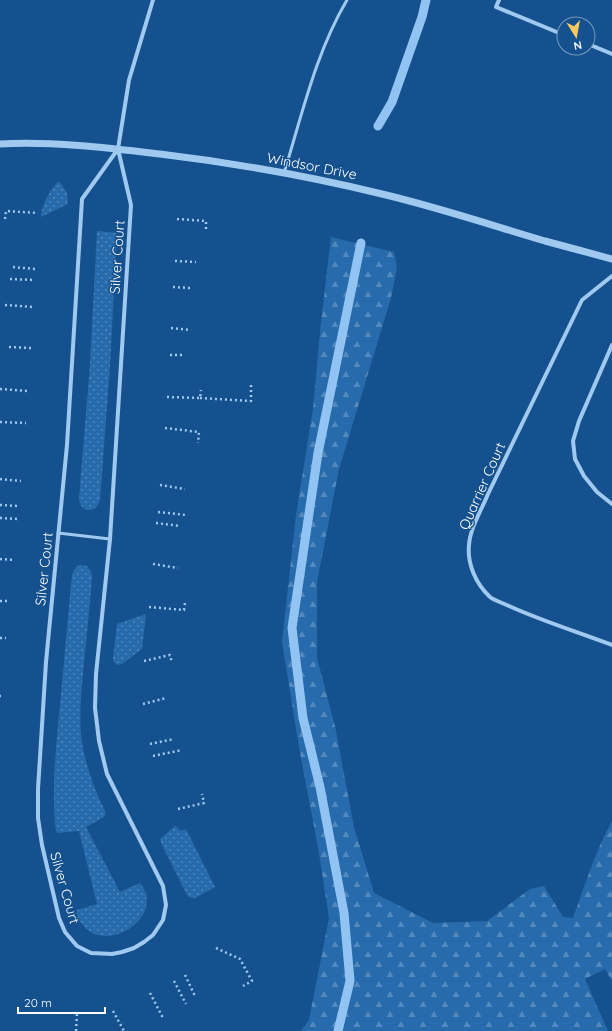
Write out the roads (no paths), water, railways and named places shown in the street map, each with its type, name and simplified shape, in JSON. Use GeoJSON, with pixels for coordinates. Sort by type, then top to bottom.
{"type":"FeatureCollection","features":[{"type":"Feature","properties":{"kind":"street"},"geometry":{"type":"LineString","coordinates":[[118,149],[129,80],[153,0]]}},
{"type":"Feature","properties":{"kind":"street"},"geometry":{"type":"LineString","coordinates":[[499,0],[496,7],[556,32]]}},
{"type":"Feature","properties":{"kind":"street"},"geometry":{"type":"LineString","coordinates":[[596,47],[612,54]]}},
{"type":"Feature","properties":{"kind":"street","name":"Windsor Drive"},"geometry":{"type":"LineString","coordinates":[[0,144],[20,143],[118,149],[207,160],[284,173],[383,194],[458,213],[545,241],[612,258]]}},
{"type":"Feature","properties":{"kind":"street","name":"Silver Court"},"geometry":{"type":"LineString","coordinates":[[118,149],[131,205],[110,539],[96,674],[95,708],[98,741],[107,774],[163,886],[166,905],[163,920],[159,927],[153,935],[144,942],[134,948],[122,952],[101,954],[91,953],[77,946],[65,932],[55,902],[42,846],[38,818],[38,789],[46,662],[67,445],[82,199],[118,149]]}},
{"type":"Feature","properties":{"kind":"street","name":"Quarrier Court"},"geometry":{"type":"LineString","coordinates":[[612,276],[582,300],[488,494],[475,524],[469,544],[470,560],[474,575],[480,586],[491,598],[612,645]]}},
{"type":"Feature","properties":{"kind":"street"},"geometry":{"type":"LineString","coordinates":[[612,345],[579,421],[573,441],[575,459],[584,476],[597,492],[612,504]]}},
{"type":"Feature","properties":{"kind":"lane"},"geometry":{"type":"LineString","coordinates":[[284,173],[312,80],[336,19],[347,0]]}},
{"type":"Feature","properties":{"kind":"lane"},"geometry":{"type":"LineString","coordinates":[[58,533],[110,539]]}},
{"type":"Feature","properties":{"kind":"waterway"},"geometry":{"type":"LineString","coordinates":[[378,126],[392,102],[422,17],[426,0]]}},
{"type":"Feature","properties":{"kind":"waterway"},"geometry":{"type":"LineString","coordinates":[[338,1031],[350,981],[344,913],[320,787],[303,718],[292,628],[318,453],[361,243]]}}]}
